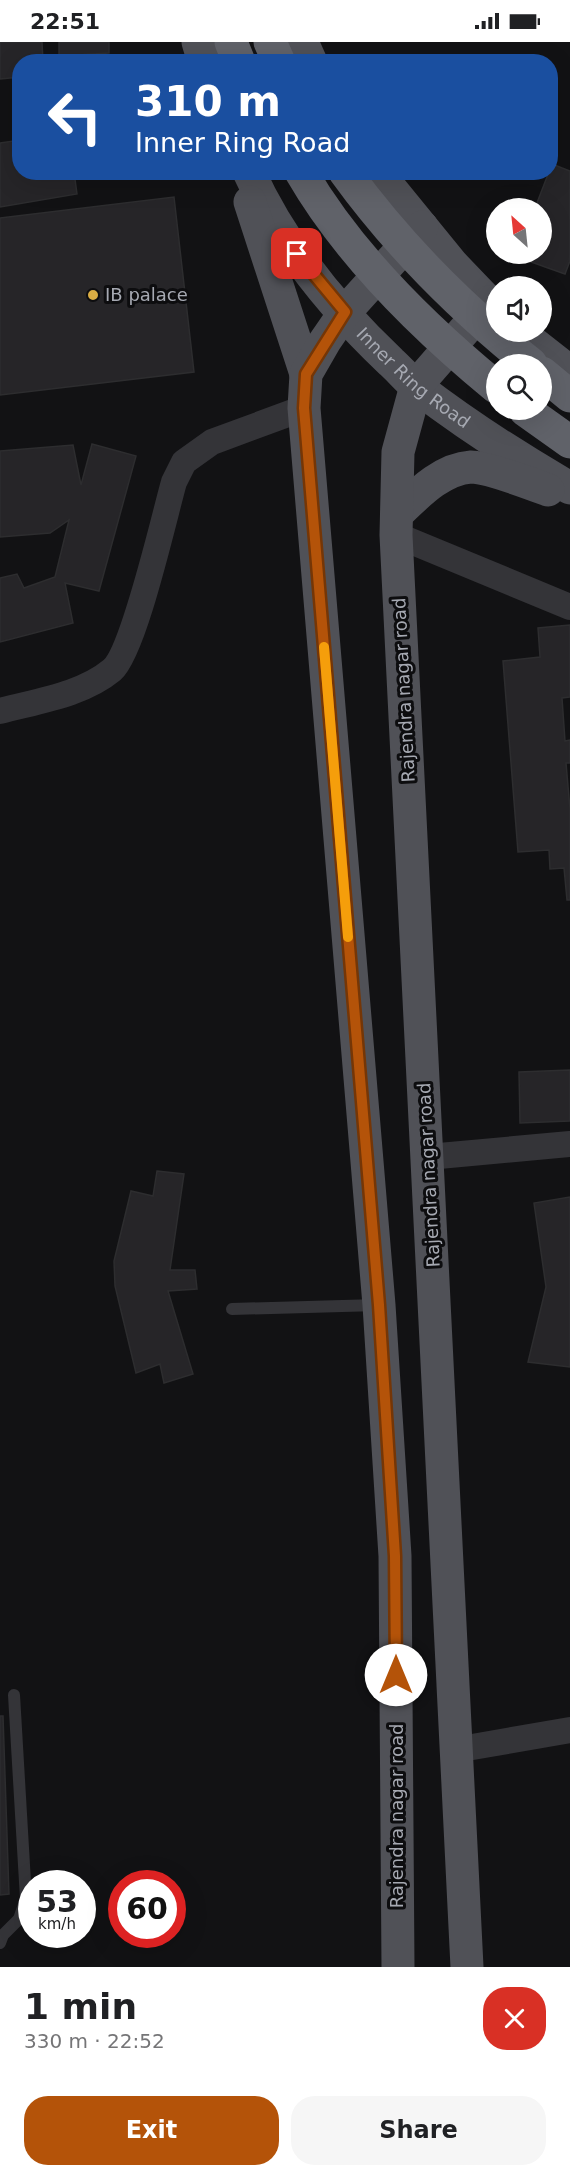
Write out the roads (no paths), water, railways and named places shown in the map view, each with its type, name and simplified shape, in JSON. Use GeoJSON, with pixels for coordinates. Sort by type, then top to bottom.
{"type":"FeatureCollection","features":[{"type":"Feature","properties":{"kind":"highway"},"geometry":{"type":"LineString","coordinates":[[307,180],[349,240],[390,288],[436,335],[486,378]]}},
{"type":"Feature","properties":{"kind":"highway"},"geometry":{"type":"LineString","coordinates":[[351,180],[377,216],[417,260],[520,354]]}},
{"type":"Feature","properties":{"kind":"highway"},"geometry":{"type":"LineString","coordinates":[[552,381],[570,396]]}},
{"type":"Feature","properties":{"kind":"highway"},"geometry":{"type":"LineString","coordinates":[[539,420],[570,442]]}},
{"type":"Feature","properties":{"kind":"main road"},"geometry":{"type":"LineString","coordinates":[[243,180],[306,374]]}},
{"type":"Feature","properties":{"kind":"main road","name":"Inner Ring Road"},"geometry":{"type":"LineString","coordinates":[[252,180],[258,193],[297,254],[370,342],[416,386],[531,466],[570,488]]}},
{"type":"Feature","properties":{"kind":"main road"},"geometry":{"type":"LineString","coordinates":[[384,180],[452,264],[486,299]]}},
{"type":"Feature","properties":{"kind":"main road","name":"Rajendra nagar road"},"geometry":{"type":"LineString","coordinates":[[398,1967],[395,1556],[379,1305],[304,408],[306,374],[345,312],[422,227]]}},
{"type":"Feature","properties":{"kind":"main road"},"geometry":{"type":"LineString","coordinates":[[416,386],[486,313]]}},
{"type":"Feature","properties":{"kind":"main road"},"geometry":{"type":"LineString","coordinates":[[532,342],[570,372]]}},
{"type":"Feature","properties":{"kind":"main road","name":"Rajendra nagar road"},"geometry":{"type":"LineString","coordinates":[[416,386],[398,452],[396,524],[428,1157],[454,1750],[467,1967]]}},
{"type":"Feature","properties":{"kind":"main road"},"geometry":{"type":"LineString","coordinates":[[396,524],[423,488],[444,476],[472,467],[528,482],[570,499]]}},
{"type":"Feature","properties":{"kind":"street"},"geometry":{"type":"LineString","coordinates":[[0,711],[82,688],[113,669],[130,638],[174,482],[184,462],[212,442],[304,408]]}},
{"type":"Feature","properties":{"kind":"street"},"geometry":{"type":"LineString","coordinates":[[396,524],[570,607]]}},
{"type":"Feature","properties":{"kind":"street"},"geometry":{"type":"LineString","coordinates":[[428,1157],[570,1144]]}},
{"type":"Feature","properties":{"kind":"street"},"geometry":{"type":"LineString","coordinates":[[454,1750],[570,1730]]}},
{"type":"Feature","properties":{"kind":"lane"},"geometry":{"type":"LineString","coordinates":[[232,1309],[379,1305]]}},
{"type":"Feature","properties":{"kind":"lane"},"geometry":{"type":"LineString","coordinates":[[0,1942],[3,1935],[19,1919],[26,1899],[14,1695]]}},
{"type":"Feature","properties":{"kind":"place","name":"IB palace"},"geometry":{"type":"Point","coordinates":[93,295]}}]}
